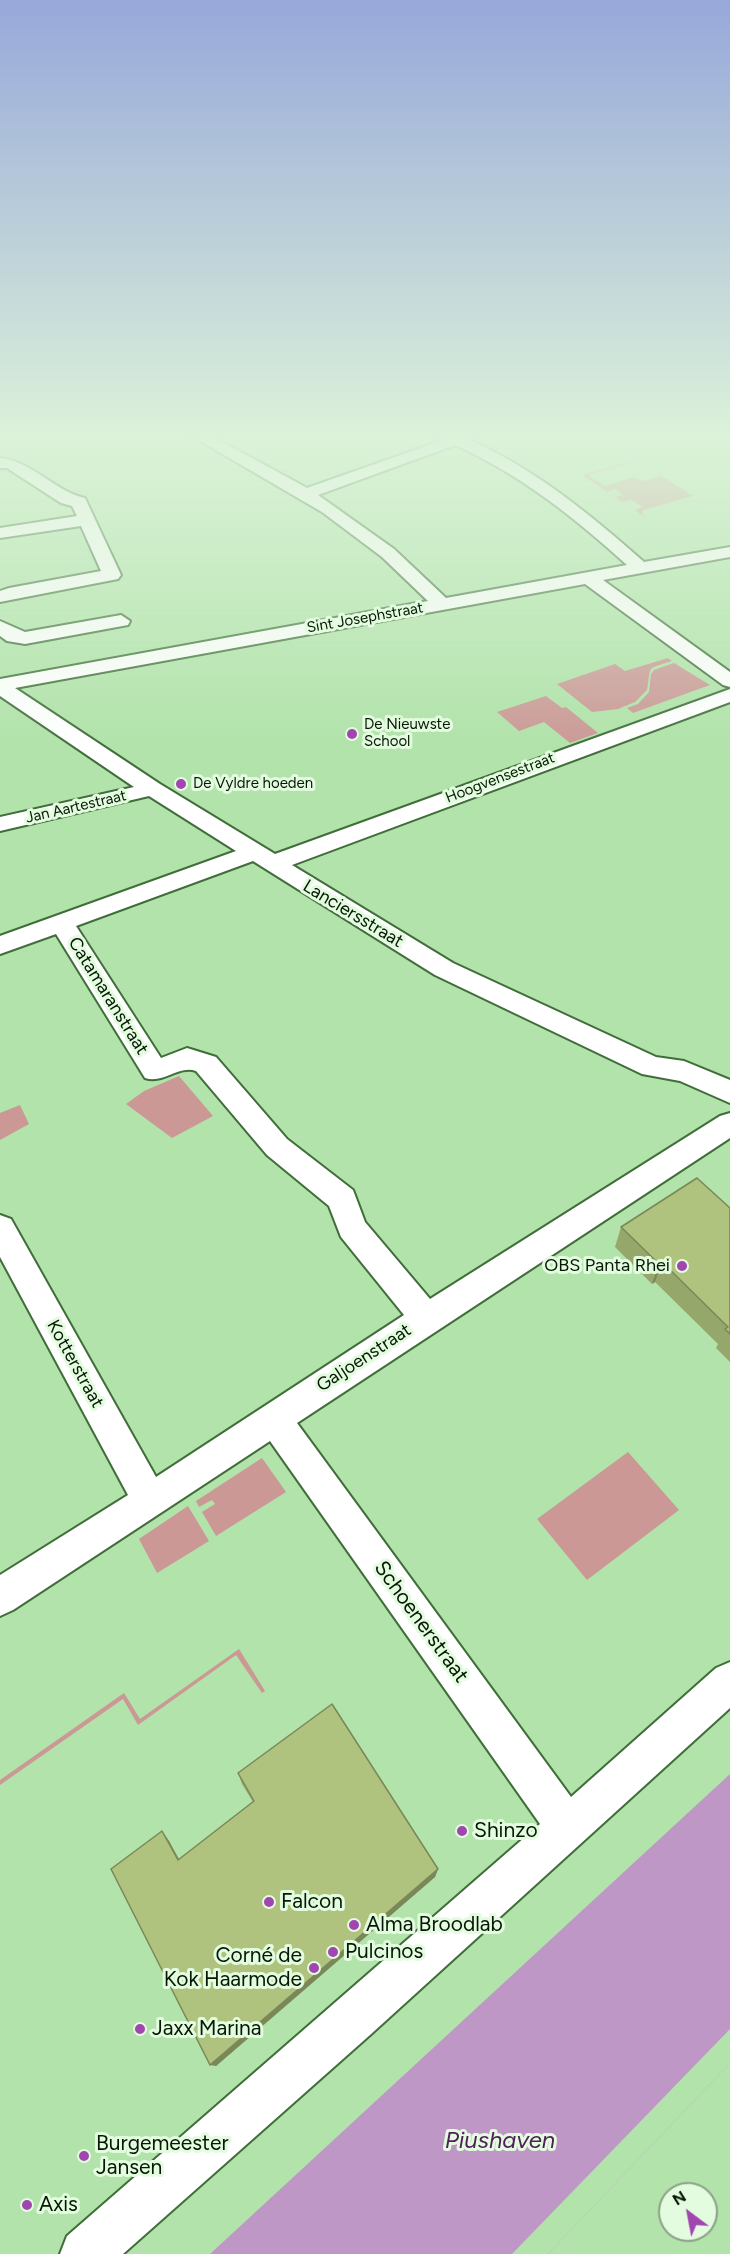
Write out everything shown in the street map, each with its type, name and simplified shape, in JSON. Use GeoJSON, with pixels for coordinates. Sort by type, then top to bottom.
{"type":"FeatureCollection","features":[{"type":"Feature","properties":{"kind":"street"},"geometry":{"type":"LineString","coordinates":[[0,597],[15,592],[112,575],[96,540]]}},
{"type":"Feature","properties":{"kind":"street"},"geometry":{"type":"LineString","coordinates":[[371,540],[427,588],[442,604]]}},
{"type":"Feature","properties":{"kind":"street"},"geometry":{"type":"LineString","coordinates":[[610,540],[640,568]]}},
{"type":"Feature","properties":{"kind":"street","name":"Sint Josephstraat"},"geometry":{"type":"LineString","coordinates":[[0,686],[730,552]]}},
{"type":"Feature","properties":{"kind":"street"},"geometry":{"type":"LineString","coordinates":[[588,578],[730,681]]}},
{"type":"Feature","properties":{"kind":"street"},"geometry":{"type":"LineString","coordinates":[[0,627],[14,637],[25,638],[121,621]]}},
{"type":"Feature","properties":{"kind":"street","name":"Lanciersstraat"},"geometry":{"type":"LineString","coordinates":[[0,686],[152,789],[444,969],[652,1067],[684,1071],[730,1092]]}},
{"type":"Feature","properties":{"kind":"street","name":"Hoogvensestraat"},"geometry":{"type":"LineString","coordinates":[[0,945],[61,922],[262,858],[730,695]]}},
{"type":"Feature","properties":{"kind":"street","name":"Jan Aartestraat"},"geometry":{"type":"LineString","coordinates":[[0,824],[152,789]]}},
{"type":"Feature","properties":{"kind":"street","name":"Catamaranstraat"},"geometry":{"type":"LineString","coordinates":[[61,922],[155,1071],[188,1058],[206,1064],[277,1147],[342,1199],[352,1228],[426,1318]]}},
{"type":"Feature","properties":{"kind":"street","name":"Galjoenstraat"},"geometry":{"type":"LineString","coordinates":[[0,1597],[150,1501],[426,1318],[730,1124]]}},
{"type":"Feature","properties":{"kind":"street","name":"Kotterstraat"},"geometry":{"type":"LineString","coordinates":[[0,1228],[150,1501]]}},
{"type":"Feature","properties":{"kind":"street","name":"Schoenerstraat"},"geometry":{"type":"LineString","coordinates":[[273,1419],[567,1826]]}},
{"type":"Feature","properties":{"kind":"street"},"geometry":{"type":"LineString","coordinates":[[85,2254],[354,2019],[730,1682]]}},
{"type":"Feature","properties":{"kind":"shaded area"},"geometry":{"type":"Polygon","coordinates":[[[668,658],[672,661],[651,670],[647,690],[635,702],[618,709],[592,712],[557,684],[615,664],[625,671],[668,658]]]}},
{"type":"Feature","properties":{"kind":"shaded area"},"geometry":{"type":"Polygon","coordinates":[[[674,663],[710,685],[633,713],[627,708],[638,704],[649,692],[651,674],[654,670],[674,663]]]}},
{"type":"Feature","properties":{"kind":"shaded area"},"geometry":{"type":"Polygon","coordinates":[[[546,696],[562,708],[566,707],[598,733],[570,743],[544,722],[519,731],[497,712],[546,696]]]}},
{"type":"Feature","properties":{"kind":"shaded area"},"geometry":{"type":"Polygon","coordinates":[[[179,1076],[213,1116],[172,1138],[126,1104],[144,1091],[179,1076]]]}},
{"type":"Feature","properties":{"kind":"shaded area"},"geometry":{"type":"Polygon","coordinates":[[[20,1105],[29,1124],[0,1140],[0,1113],[20,1105]]]}},
{"type":"Feature","properties":{"kind":"shaded area"},"geometry":{"type":"Polygon","coordinates":[[[628,1452],[679,1510],[587,1580],[537,1519],[628,1452]]]}},
{"type":"Feature","properties":{"kind":"shaded area"},"geometry":{"type":"Polygon","coordinates":[[[262,1458],[286,1492],[216,1536],[202,1512],[215,1504],[212,1500],[199,1507],[196,1501],[262,1458]]]}},
{"type":"Feature","properties":{"kind":"shaded area"},"geometry":{"type":"Polygon","coordinates":[[[188,1506],[209,1541],[157,1573],[139,1539],[188,1506]]]}},
{"type":"Feature","properties":{"kind":"shaded area"},"geometry":{"type":"Polygon","coordinates":[[[239,1649],[265,1691],[262,1693],[236,1655],[138,1725],[123,1699],[0,1785],[0,1780],[124,1693],[140,1719],[239,1649]]]}},
{"type":"Feature","properties":{"kind":"water","name":"Piushaven"},"geometry":{"type":"Polygon","coordinates":[[[730,1774],[730,2063],[548,2254],[210,2254],[730,1774]]]}},
{"type":"Feature","properties":{"kind":"pier"},"geometry":{"type":"Polygon","coordinates":[[[730,2029],[730,2063],[548,2254],[512,2254],[730,2029]]]}},
{"type":"Feature","properties":{"kind":"building","name":"OBS Panta Rhei"},"geometry":{"type":"Polygon","coordinates":[[[697,1178],[730,1208],[730,1334],[725,1329],[728,1327],[662,1262],[659,1264],[621,1227],[697,1178]]]}},
{"type":"Feature","properties":{"kind":"building","name":"Falcon"},"geometry":{"type":"Polygon","coordinates":[[[332,1704],[438,1869],[210,2065],[111,1869],[162,1831],[178,1860],[254,1801],[238,1773],[332,1704]]]}},
{"type":"Feature","properties":{"kind":"place","name":"De Nieuwste School"},"geometry":{"type":"Point","coordinates":[352,734]}},
{"type":"Feature","properties":{"kind":"place","name":"De Vyldre hoeden"},"geometry":{"type":"Point","coordinates":[181,784]}},
{"type":"Feature","properties":{"kind":"place","name":"OBS Panta Rhei"},"geometry":{"type":"Point","coordinates":[682,1266]}},
{"type":"Feature","properties":{"kind":"place","name":"Shinzo"},"geometry":{"type":"Point","coordinates":[462,1831]}},
{"type":"Feature","properties":{"kind":"place","name":"Falcon"},"geometry":{"type":"Point","coordinates":[269,1902]}},
{"type":"Feature","properties":{"kind":"place","name":"Alma Broodlab"},"geometry":{"type":"Point","coordinates":[354,1925]}},
{"type":"Feature","properties":{"kind":"place","name":"Pulcinos"},"geometry":{"type":"Point","coordinates":[333,1952]}},
{"type":"Feature","properties":{"kind":"place","name":"Corné de Kok Haarmode"},"geometry":{"type":"Point","coordinates":[314,1968]}},
{"type":"Feature","properties":{"kind":"place","name":"Jaxx Marina"},"geometry":{"type":"Point","coordinates":[140,2029]}},
{"type":"Feature","properties":{"kind":"place","name":"Burgemeester Jansen"},"geometry":{"type":"Point","coordinates":[84,2156]}},
{"type":"Feature","properties":{"kind":"place","name":"Axis"},"geometry":{"type":"Point","coordinates":[27,2205]}}]}
